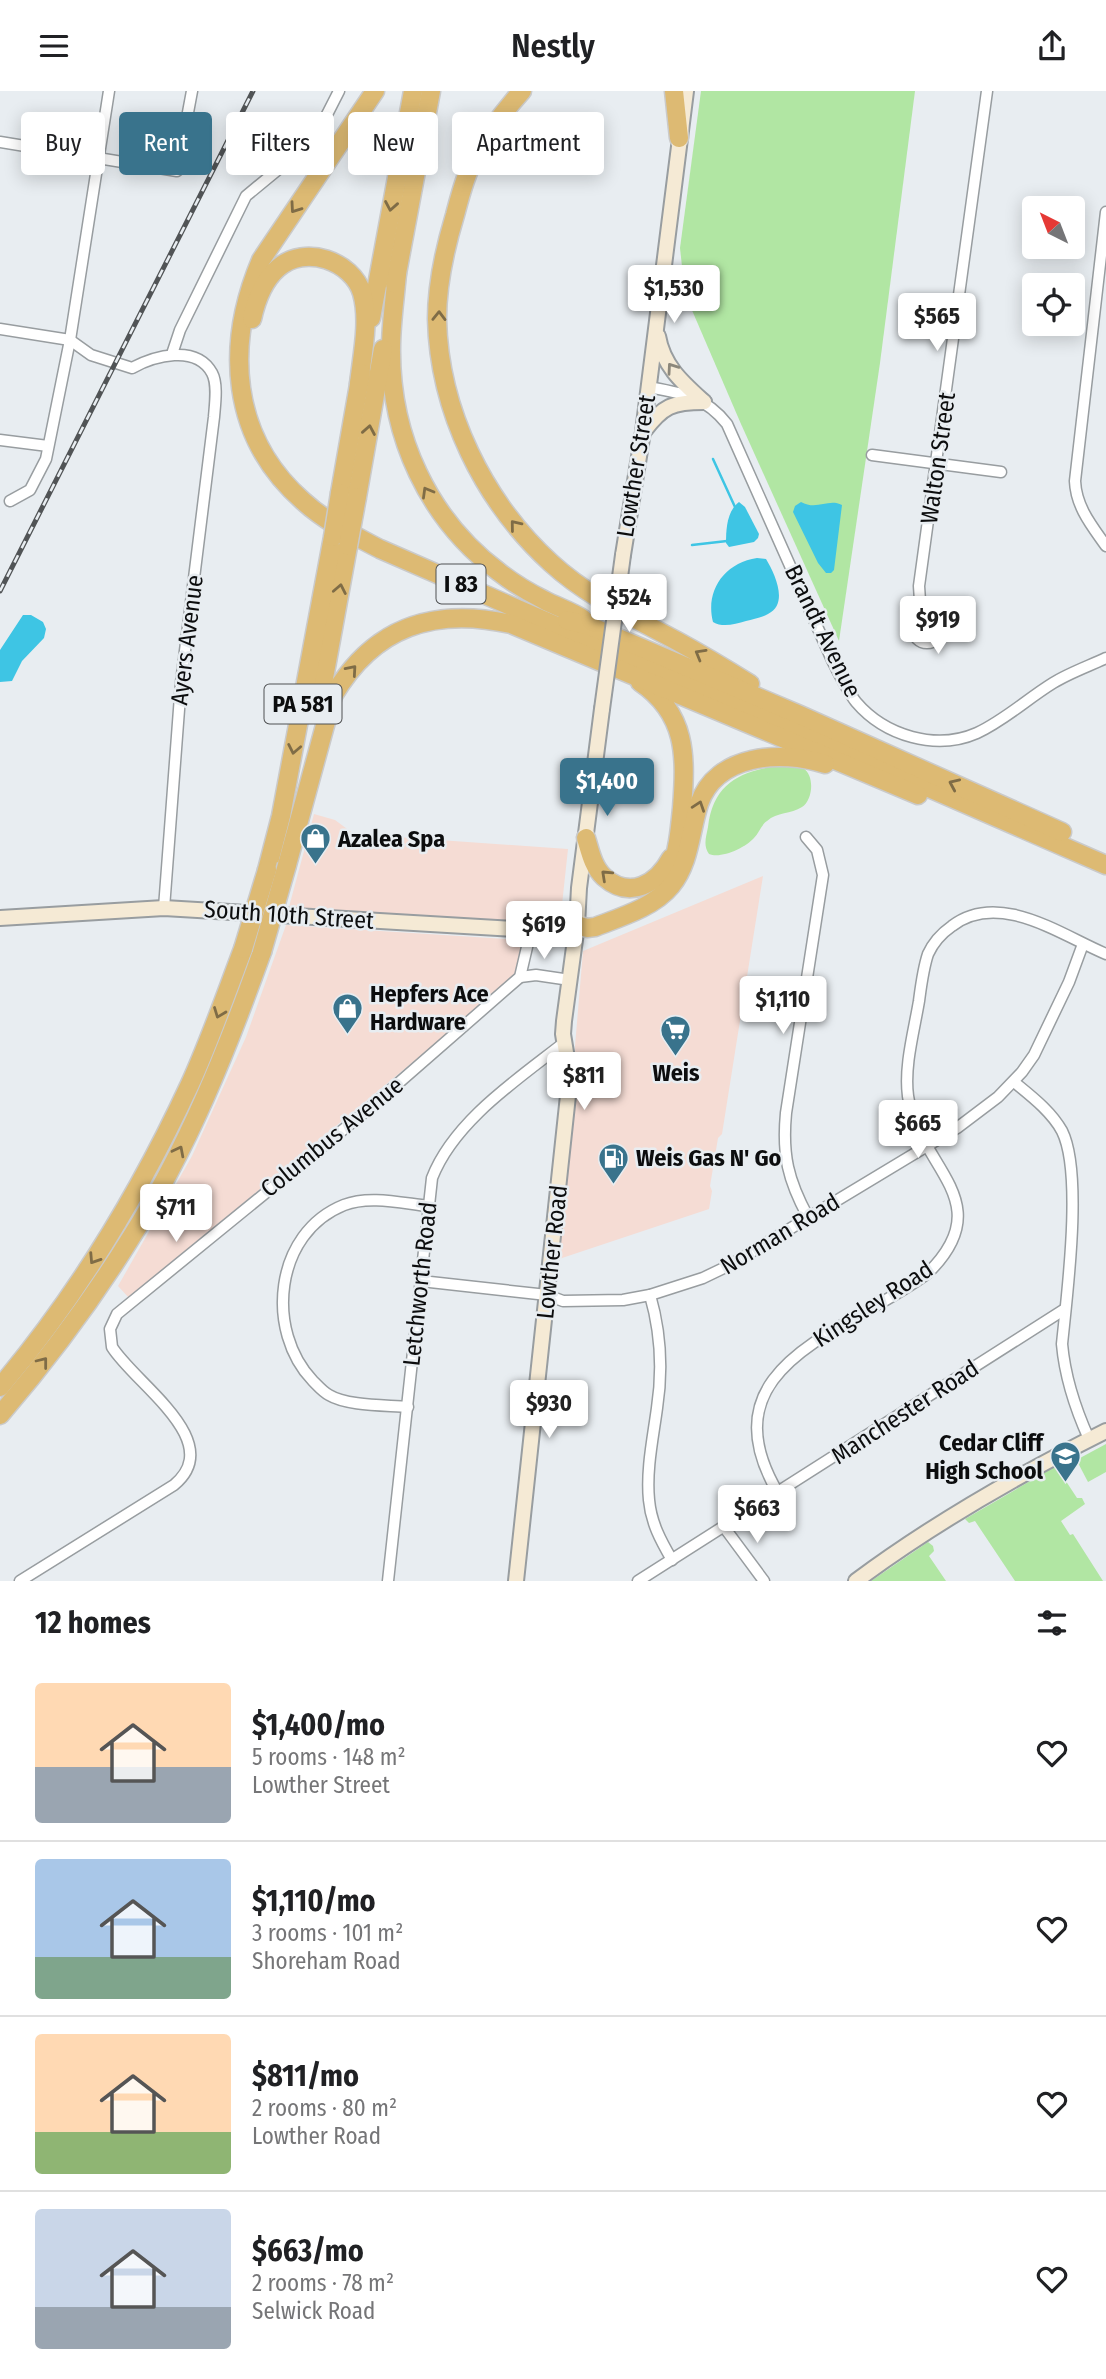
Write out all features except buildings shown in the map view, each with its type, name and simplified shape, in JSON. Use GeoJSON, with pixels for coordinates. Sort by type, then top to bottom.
{"type":"FeatureCollection","features":[{"type":"Feature","properties":{"kind":"highway","name":"I 83"},"geometry":{"type":"LineString","coordinates":[[375,91],[261,260],[248,290],[243,311],[238,339],[242,397],[250,425],[263,452],[289,489],[322,516],[380,549],[1106,865]]}},
{"type":"Feature","properties":{"kind":"highway","name":"PA 581"},"geometry":{"type":"LineString","coordinates":[[349,495],[359,384],[413,91]]}},
{"type":"Feature","properties":{"kind":"highway","name":"I 83"},"geometry":{"type":"LineString","coordinates":[[431,91],[397,273],[391,348],[395,402],[408,454],[430,499],[459,535],[499,572],[545,601],[582,617],[590,626],[800,715],[1106,852]]}},
{"type":"Feature","properties":{"kind":"highway"},"geometry":{"type":"LineString","coordinates":[[522,91],[486,139],[468,171],[444,250],[437,319],[444,377],[459,428],[470,454],[515,526],[572,581],[800,715]]}},
{"type":"Feature","properties":{"kind":"highway"},"geometry":{"type":"LineString","coordinates":[[674,91],[679,138]]}},
{"type":"Feature","properties":{"kind":"highway"},"geometry":{"type":"LineString","coordinates":[[359,384],[365,309],[361,291],[347,271],[327,259],[300,257],[285,263],[268,280],[253,312],[248,363],[257,414],[272,447],[294,479],[328,508],[371,534],[570,622],[590,626]]}},
{"type":"Feature","properties":{"kind":"highway","name":"PA 581"},"geometry":{"type":"LineString","coordinates":[[0,1415],[61,1339],[134,1234],[208,1091],[262,952],[289,857],[349,495],[397,273]]}},
{"type":"Feature","properties":{"kind":"highway","name":"PA 581"},"geometry":{"type":"LineString","coordinates":[[0,1387],[47,1329],[116,1226],[190,1083],[243,949],[267,870],[341,542]]}},
{"type":"Feature","properties":{"kind":"highway"},"geometry":{"type":"LineString","coordinates":[[289,857],[333,696],[352,667],[394,633],[438,619],[468,617],[511,624],[872,777],[1106,871]]}},
{"type":"Feature","properties":{"kind":"highway"},"geometry":{"type":"LineString","coordinates":[[577,925],[640,900],[652,892],[670,871],[675,859],[680,822],[685,770],[679,731],[666,707],[655,694],[612,666]]}},
{"type":"Feature","properties":{"kind":"highway"},"geometry":{"type":"LineString","coordinates":[[577,925],[601,925],[660,897],[679,873],[687,853],[699,803],[712,782],[730,767],[755,760],[790,758],[818,762],[872,777]]}},
{"type":"Feature","properties":{"kind":"highway"},"geometry":{"type":"LineString","coordinates":[[586,838],[594,863],[604,877],[626,887],[639,887],[655,880],[665,869],[676,849]]}},
{"type":"Feature","properties":{"kind":"main road","name":"Lowther Street"},"geometry":{"type":"LineString","coordinates":[[577,925],[579,888],[602,709],[643,432],[686,91]]}},
{"type":"Feature","properties":{"kind":"main road"},"geometry":{"type":"LineString","coordinates":[[656,325],[661,351],[672,370],[704,402]]}},
{"type":"Feature","properties":{"kind":"main road"},"geometry":{"type":"LineString","coordinates":[[643,432],[665,408],[686,402],[704,402]]}},
{"type":"Feature","properties":{"kind":"main road","name":"South 10th Street"},"geometry":{"type":"LineString","coordinates":[[0,918],[164,908],[531,930],[577,925]]}},
{"type":"Feature","properties":{"kind":"main road","name":"Lowther Road"},"geometry":{"type":"LineString","coordinates":[[516,1581],[570,1077],[564,1021],[577,925]]}},
{"type":"Feature","properties":{"kind":"main road"},"geometry":{"type":"LineString","coordinates":[[856,1581],[981,1499],[1106,1431]]}},
{"type":"Feature","properties":{"kind":"street"},"geometry":{"type":"LineString","coordinates":[[105,118],[109,91]]}},
{"type":"Feature","properties":{"kind":"street"},"geometry":{"type":"LineString","coordinates":[[105,159],[177,171],[192,91]]}},
{"type":"Feature","properties":{"kind":"street"},"geometry":{"type":"LineString","coordinates":[[0,329],[70,340],[91,355],[132,368],[149,358],[172,354],[180,330],[242,203],[254,188],[314,140],[339,91]]}},
{"type":"Feature","properties":{"kind":"street","name":"Walton Street"},"geometry":{"type":"LineString","coordinates":[[921,616],[919,586],[988,91]]}},
{"type":"Feature","properties":{"kind":"street"},"geometry":{"type":"LineString","coordinates":[[0,142],[21,145]]}},
{"type":"Feature","properties":{"kind":"street"},"geometry":{"type":"LineString","coordinates":[[10,501],[24,495],[36,483],[48,446],[70,340],[96,175]]}},
{"type":"Feature","properties":{"kind":"street"},"geometry":{"type":"LineString","coordinates":[[1106,212],[1103,262],[1075,481],[1080,506],[1106,546]]}},
{"type":"Feature","properties":{"kind":"street","name":"Ayers Avenue"},"geometry":{"type":"LineString","coordinates":[[164,908],[181,683],[214,417],[212,374],[197,361],[172,354]]}},
{"type":"Feature","properties":{"kind":"street","name":"Brandt Avenue"},"geometry":{"type":"LineString","coordinates":[[648,387],[684,394],[704,402],[727,424],[832,660],[858,704],[881,724],[904,734],[929,740],[968,736],[1011,714],[1059,679],[1106,658]]}},
{"type":"Feature","properties":{"kind":"street"},"geometry":{"type":"LineString","coordinates":[[0,440],[48,446]]}},
{"type":"Feature","properties":{"kind":"street"},"geometry":{"type":"LineString","coordinates":[[872,455],[1001,472]]}},
{"type":"Feature","properties":{"kind":"street"},"geometry":{"type":"LineString","coordinates":[[806,837],[817,849],[823,875],[786,1113],[784,1149],[789,1176],[808,1217]]}},
{"type":"Feature","properties":{"kind":"street","name":"Kingsley Road"},"geometry":{"type":"LineString","coordinates":[[778,1493],[764,1468],[757,1442],[761,1406],[773,1379],[804,1349],[928,1273],[940,1261],[954,1238],[957,1215],[952,1187],[927,1146],[911,1112],[907,1082],[929,953],[939,938],[959,921],[970,915],[992,911],[1027,920],[1106,954]]}},
{"type":"Feature","properties":{"kind":"street"},"geometry":{"type":"LineString","coordinates":[[531,930],[520,977],[536,975],[570,980]]}},
{"type":"Feature","properties":{"kind":"street","name":"Norman Road"},"geometry":{"type":"LineString","coordinates":[[421,1282],[547,1295],[563,1301],[623,1300],[650,1295],[715,1273],[927,1146],[978,1113],[1014,1081],[1040,1046],[1083,944]]}},
{"type":"Feature","properties":{"kind":"street","name":"Columbus Avenue"},"geometry":{"type":"LineString","coordinates":[[20,1581],[174,1486],[187,1470],[191,1453],[186,1433],[112,1347],[110,1329],[117,1314],[371,1107],[520,977]]}},
{"type":"Feature","properties":{"kind":"street","name":"Letchworth Road"},"geometry":{"type":"LineString","coordinates":[[388,1581],[432,1178],[454,1138],[498,1097],[565,1042]]}},
{"type":"Feature","properties":{"kind":"street"},"geometry":{"type":"LineString","coordinates":[[1014,1081],[1047,1111],[1068,1147],[1072,1185],[1062,1344],[1073,1400],[1089,1439]]}},
{"type":"Feature","properties":{"kind":"street"},"geometry":{"type":"LineString","coordinates":[[408,1407],[340,1400],[324,1392],[306,1373],[291,1349],[284,1325],[282,1297],[285,1276],[298,1246],[332,1211],[363,1201],[428,1206]]}},
{"type":"Feature","properties":{"kind":"street"},"geometry":{"type":"LineString","coordinates":[[650,1295],[658,1328],[661,1361],[649,1502],[656,1532],[672,1560]]}},
{"type":"Feature","properties":{"kind":"street","name":"Manchester Road"},"geometry":{"type":"LineString","coordinates":[[638,1581],[1065,1309]]}},
{"type":"Feature","properties":{"kind":"street"},"geometry":{"type":"LineString","coordinates":[[724,1527],[764,1581]]}},
{"type":"Feature","properties":{"kind":"shaded area"},"geometry":{"type":"Polygon","coordinates":[[[314,814],[335,820],[354,834],[568,849],[561,914],[537,923],[289,907],[314,814]]]}},
{"type":"Feature","properties":{"kind":"shaded area"},"geometry":{"type":"Polygon","coordinates":[[[763,876],[722,1134],[718,1138],[710,1186],[712,1191],[709,1209],[556,1260],[576,1083],[575,1046],[583,951],[763,876]]]}},
{"type":"Feature","properties":{"kind":"shaded area"},"geometry":{"type":"Polygon","coordinates":[[[286,925],[522,940],[514,978],[129,1298],[118,1286],[192,1156],[246,1037],[286,925]]]}},
{"type":"Feature","properties":{"kind":"green space"},"geometry":{"type":"Polygon","coordinates":[[[701,91],[915,91],[880,363],[839,641],[685,294],[680,248],[701,91]]]}},
{"type":"Feature","properties":{"kind":"green space"},"geometry":{"type":"Polygon","coordinates":[[[776,766],[797,766],[807,771],[811,788],[806,804],[771,818],[750,842],[739,849],[720,855],[709,854],[706,841],[711,813],[722,791],[739,777],[776,766]]]}},
{"type":"Feature","properties":{"kind":"green space"},"geometry":{"type":"Polygon","coordinates":[[[1106,1444],[1106,1472],[1088,1482],[1077,1461],[1106,1444]]]}},
{"type":"Feature","properties":{"kind":"green space"},"geometry":{"type":"Polygon","coordinates":[[[1056,1466],[1077,1498],[1082,1498],[1085,1504],[1061,1521],[1070,1535],[1073,1534],[1103,1581],[1015,1581],[975,1521],[969,1523],[965,1519],[1056,1466]]]}},
{"type":"Feature","properties":{"kind":"green space"},"geometry":{"type":"Polygon","coordinates":[[[928,1542],[934,1551],[929,1556],[946,1581],[871,1581],[928,1542]]]}},
{"type":"Feature","properties":{"kind":"water"},"geometry":{"type":"Polygon","coordinates":[[[739,502],[745,507],[759,534],[754,542],[729,547],[726,543],[728,521],[739,502]]]}},
{"type":"Feature","properties":{"kind":"water"},"geometry":{"type":"Polygon","coordinates":[[[801,502],[812,505],[842,505],[834,570],[831,573],[826,573],[818,563],[793,512],[795,506],[801,502]]]}},
{"type":"Feature","properties":{"kind":"water"},"geometry":{"type":"Polygon","coordinates":[[[757,558],[766,559],[776,580],[779,596],[774,609],[763,617],[733,624],[721,625],[713,622],[712,600],[720,580],[735,566],[757,558]]]}},
{"type":"Feature","properties":{"kind":"water"},"geometry":{"type":"Polygon","coordinates":[[[23,615],[31,615],[43,622],[46,629],[44,638],[22,661],[12,681],[0,682],[0,650],[23,615]]]}},
{"type":"Feature","properties":{"kind":"waterway"},"geometry":{"type":"LineString","coordinates":[[713,459],[735,507]]}},
{"type":"Feature","properties":{"kind":"waterway"},"geometry":{"type":"LineString","coordinates":[[692,545],[727,541]]}},
{"type":"Feature","properties":{"kind":"railway"},"geometry":{"type":"LineString","coordinates":[[0,591],[253,91]]}},
{"type":"Feature","properties":{"kind":"place","name":"Azalea Spa"},"geometry":{"type":"Point","coordinates":[315,866]}},
{"type":"Feature","properties":{"kind":"place","name":"Hepfers Ace Hardware"},"geometry":{"type":"Point","coordinates":[347,1035]}},
{"type":"Feature","properties":{"kind":"place","name":"Weis"},"geometry":{"type":"Point","coordinates":[676,1058]}},
{"type":"Feature","properties":{"kind":"place","name":"Weis Gas N' Go"},"geometry":{"type":"Point","coordinates":[613,1185]}},
{"type":"Feature","properties":{"kind":"place","name":"Cedar Cliff High School"},"geometry":{"type":"Point","coordinates":[1066,1484]}}]}
